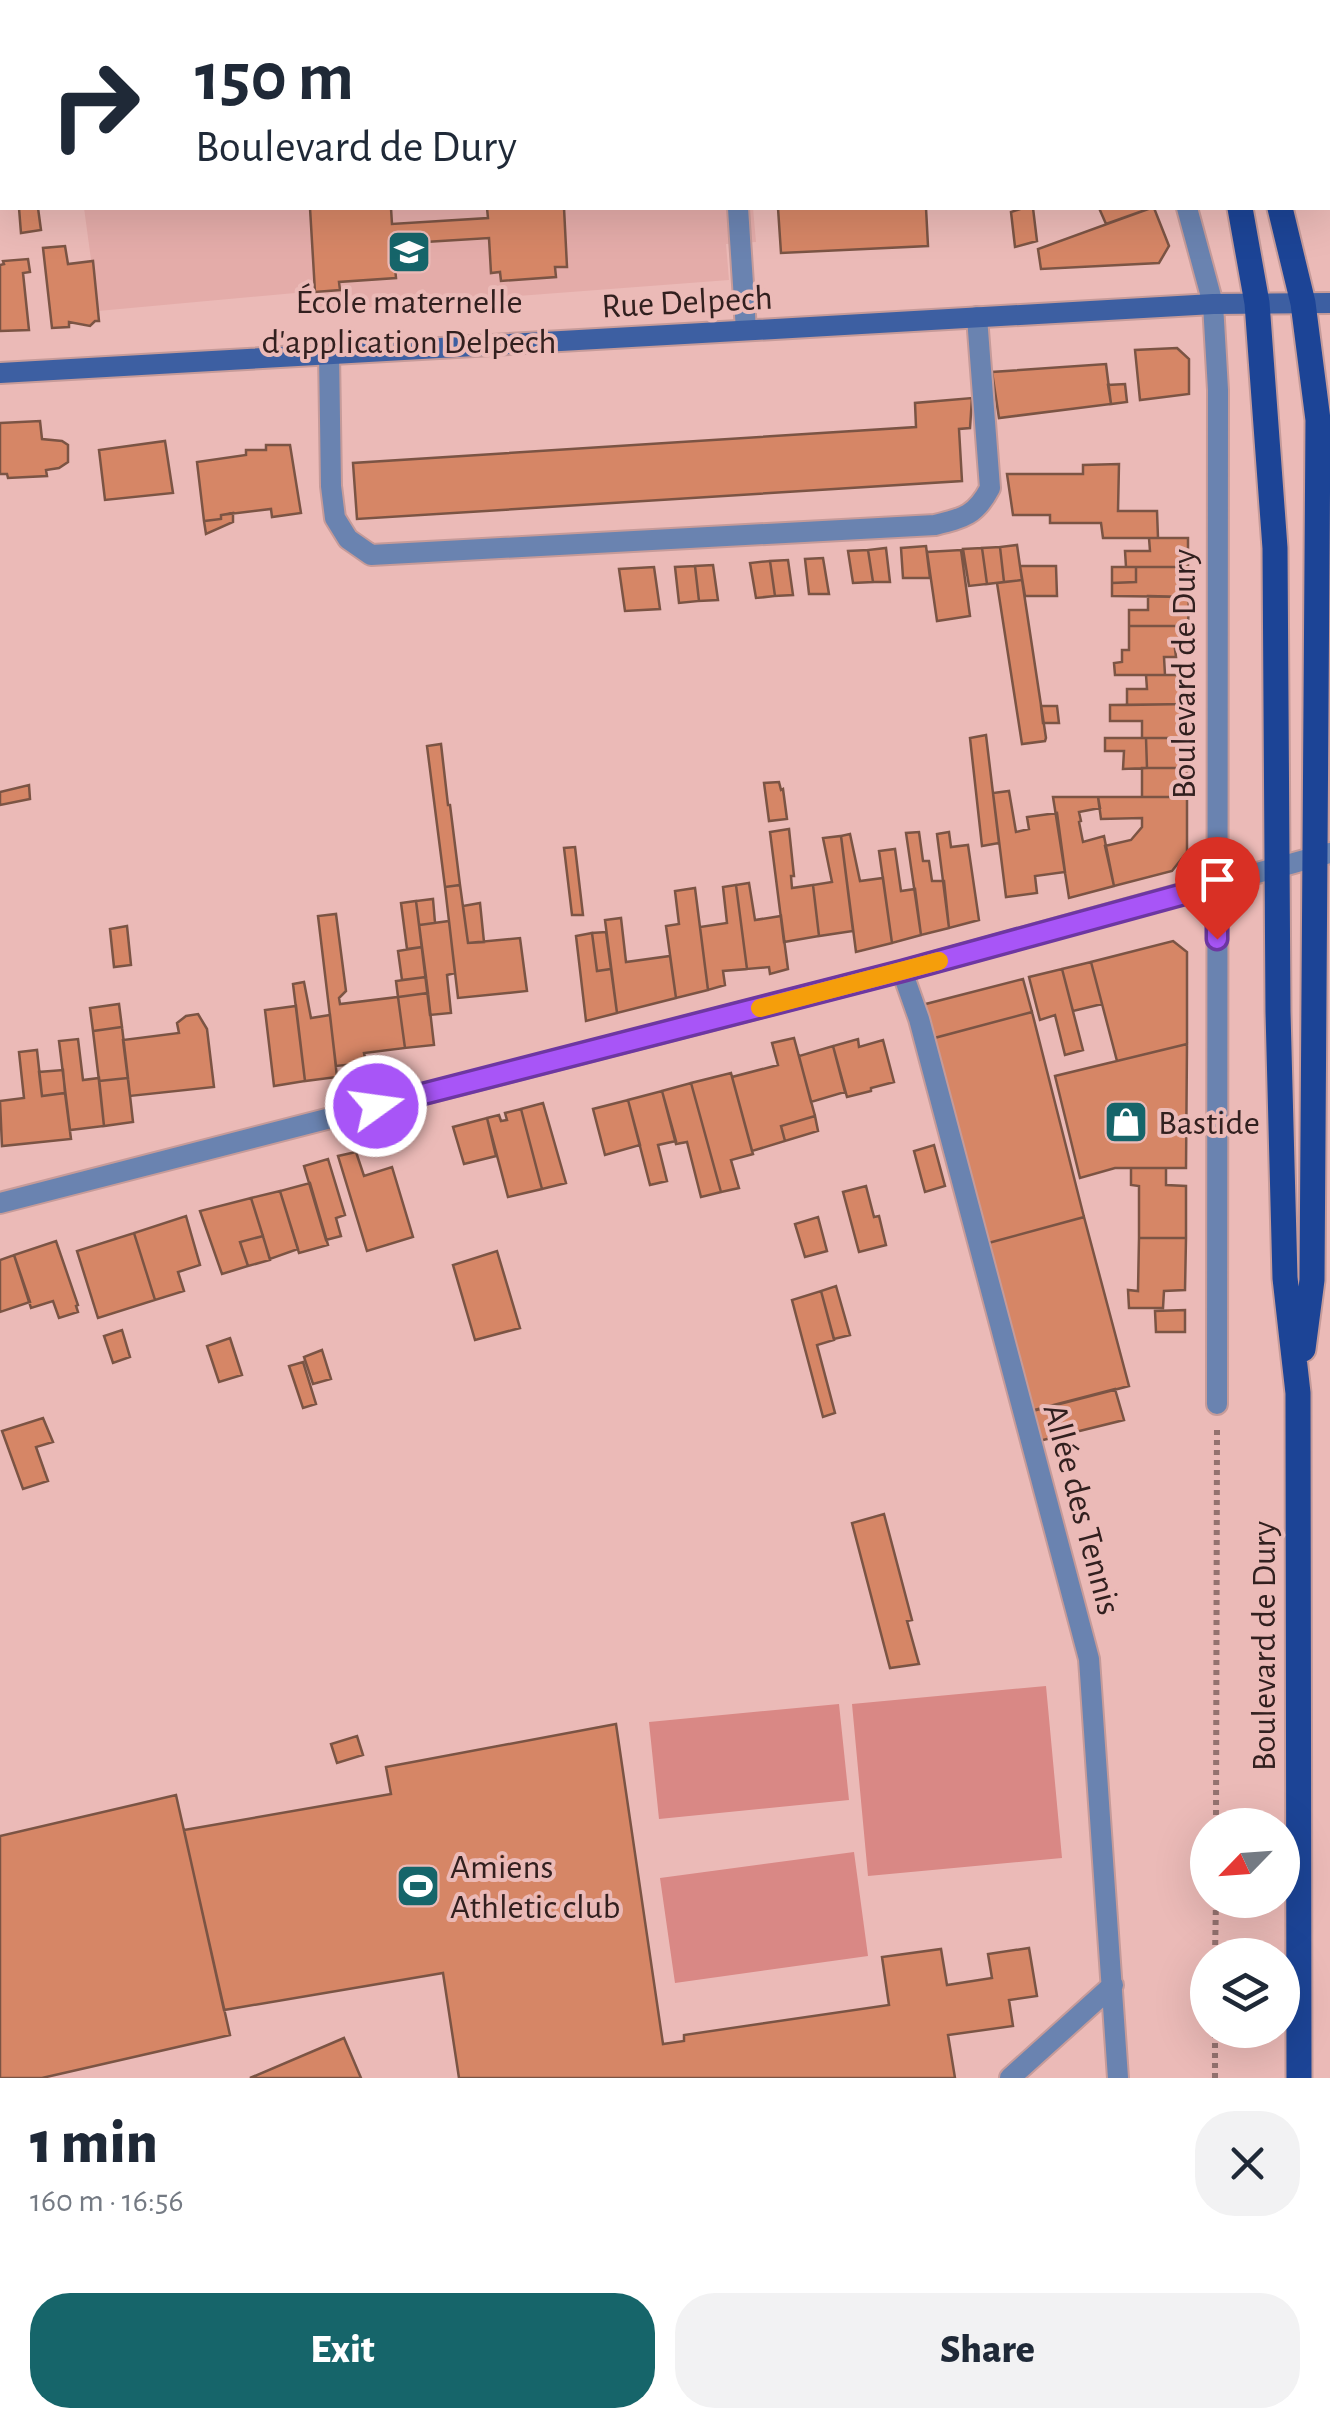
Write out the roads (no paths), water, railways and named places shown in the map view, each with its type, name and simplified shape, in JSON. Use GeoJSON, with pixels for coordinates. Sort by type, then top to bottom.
{"type":"FeatureCollection","features":[{"type":"Feature","properties":{"kind":"main road","name":"Boulevard de Dury"},"geometry":{"type":"LineString","coordinates":[[1240,210],[1257,304],[1275,548],[1278,1012],[1285,1278],[1298,1394],[1299,2078]]}},
{"type":"Feature","properties":{"kind":"main road","name":"Boulevard de Dury"},"geometry":{"type":"LineString","coordinates":[[1280,210],[1303,303],[1318,420],[1323,855],[1312,1280],[1298,1394]]}},
{"type":"Feature","properties":{"kind":"street"},"geometry":{"type":"LineString","coordinates":[[738,210],[746,330]]}},
{"type":"Feature","properties":{"kind":"street","name":"Boulevard de Dury"},"geometry":{"type":"LineString","coordinates":[[1187,210],[1213,304],[1218,390],[1216,1404]]}},
{"type":"Feature","properties":{"kind":"street","name":"Rue Delpech"},"geometry":{"type":"LineString","coordinates":[[0,373],[1213,304],[1330,303]]}},
{"type":"Feature","properties":{"kind":"street"},"geometry":{"type":"LineString","coordinates":[[329,353],[335,518],[348,539],[371,555],[936,525],[971,513],[990,488],[977,317]]}},
{"type":"Feature","properties":{"kind":"street"},"geometry":{"type":"LineString","coordinates":[[0,1203],[902,971],[1323,855]]}},
{"type":"Feature","properties":{"kind":"street","name":"Allée des Tennis"},"geometry":{"type":"LineString","coordinates":[[902,971],[919,1019],[1089,1659],[1118,2078]]}},
{"type":"Feature","properties":{"kind":"street"},"geometry":{"type":"LineString","coordinates":[[1010,2078],[1113,1984]]}},
{"type":"Feature","properties":{"kind":"place","name":"École maternelle d'application Delpech"},"geometry":{"type":"Point","coordinates":[409,252]}},
{"type":"Feature","properties":{"kind":"place","name":"Bastide"},"geometry":{"type":"Point","coordinates":[1126,1122]}},
{"type":"Feature","properties":{"kind":"place","name":"Amiens Athletic club"},"geometry":{"type":"Point","coordinates":[418,1886]}}]}
